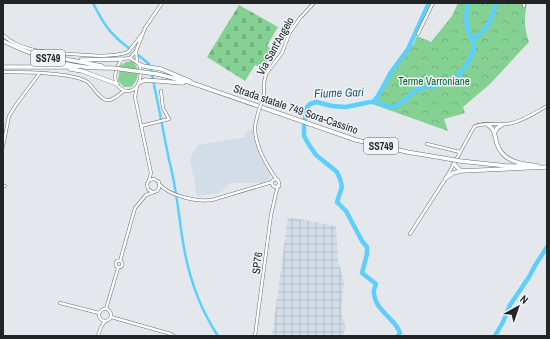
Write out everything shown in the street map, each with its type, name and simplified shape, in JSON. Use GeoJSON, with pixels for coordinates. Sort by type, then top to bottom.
{"type":"FeatureCollection","features":[{"type":"Feature","properties":{"kind":"highway","name":"Strada statale 749 Sora-Cassino"},"geometry":{"type":"LineString","coordinates":[[3,41],[19,49],[46,58],[86,67],[113,68]]}},
{"type":"Feature","properties":{"kind":"highway","name":"Strada statale 749 Sora-Cassino"},"geometry":{"type":"LineString","coordinates":[[11,45],[56,58],[157,74],[206,88],[356,140],[407,152],[460,161],[507,166],[547,167]]}},
{"type":"Feature","properties":{"kind":"highway"},"geometry":{"type":"LineString","coordinates":[[56,58],[92,61],[122,59]]}},
{"type":"Feature","properties":{"kind":"highway"},"geometry":{"type":"LineString","coordinates":[[138,63],[188,80],[206,88]]}},
{"type":"Feature","properties":{"kind":"highway"},"geometry":{"type":"LineString","coordinates":[[3,67],[86,67]]}},
{"type":"Feature","properties":{"kind":"highway"},"geometry":{"type":"LineString","coordinates":[[55,68],[82,71],[118,85]]}},
{"type":"Feature","properties":{"kind":"highway"},"geometry":{"type":"LineString","coordinates":[[138,85],[148,80],[178,82],[206,88]]}},
{"type":"Feature","properties":{"kind":"highway"},"geometry":{"type":"LineString","coordinates":[[488,125],[495,132],[497,143],[507,158],[521,164],[547,167]]}},
{"type":"Feature","properties":{"kind":"highway"},"geometry":{"type":"LineString","coordinates":[[495,132],[497,128],[502,125]]}},
{"type":"Feature","properties":{"kind":"highway"},"geometry":{"type":"LineString","coordinates":[[454,164],[461,171]]}},
{"type":"Feature","properties":{"kind":"highway"},"geometry":{"type":"LineString","coordinates":[[446,178],[453,173],[461,171],[547,167]]}},
{"type":"Feature","properties":{"kind":"street"},"geometry":{"type":"LineString","coordinates":[[130,58],[136,51],[147,24],[162,3]]}},
{"type":"Feature","properties":{"kind":"street","name":"Via Sant'Angelo"},"geometry":{"type":"LineString","coordinates":[[274,174],[258,145],[255,128],[264,94],[266,74],[282,53],[290,32],[300,18],[314,3]]}},
{"type":"Feature","properties":{"kind":"street"},"geometry":{"type":"LineString","coordinates":[[418,34],[433,3]]}},
{"type":"Feature","properties":{"kind":"street"},"geometry":{"type":"LineString","coordinates":[[3,35],[13,42],[40,51],[103,56],[126,53],[142,34]]}},
{"type":"Feature","properties":{"kind":"street"},"geometry":{"type":"LineString","coordinates":[[136,51],[140,66],[135,97],[151,173],[159,184],[166,190],[198,201],[212,200],[266,184],[273,184],[276,187],[279,186],[278,180],[274,174]]}},
{"type":"Feature","properties":{"kind":"street"},"geometry":{"type":"LineString","coordinates":[[135,97],[119,88],[115,75],[118,65],[122,59],[130,58],[138,63]]}},
{"type":"Feature","properties":{"kind":"street"},"geometry":{"type":"LineString","coordinates":[[3,72],[64,75],[87,81],[100,96],[106,100],[110,100],[117,94],[132,90],[138,85]]}},
{"type":"Feature","properties":{"kind":"street"},"geometry":{"type":"LineString","coordinates":[[3,146],[9,116],[39,74]]}},
{"type":"Feature","properties":{"kind":"street"},"geometry":{"type":"LineString","coordinates":[[117,94],[118,85]]}},
{"type":"Feature","properties":{"kind":"street"},"geometry":{"type":"LineString","coordinates":[[141,126],[167,120],[169,117],[164,108],[160,92]]}},
{"type":"Feature","properties":{"kind":"street"},"geometry":{"type":"LineString","coordinates":[[410,234],[446,178],[474,126],[502,125],[520,121],[547,106]]}},
{"type":"Feature","properties":{"kind":"street"},"geometry":{"type":"LineString","coordinates":[[427,144],[460,152]]}},
{"type":"Feature","properties":{"kind":"street"},"geometry":{"type":"LineString","coordinates":[[106,309],[118,268],[123,265],[120,261],[135,208],[146,194],[147,184],[151,173]]}},
{"type":"Feature","properties":{"kind":"street"},"geometry":{"type":"LineString","coordinates":[[274,174],[273,184],[276,193]]}},
{"type":"Feature","properties":{"kind":"street"},"geometry":{"type":"LineString","coordinates":[[149,180],[156,180]]}},
{"type":"Feature","properties":{"kind":"street"},"geometry":{"type":"LineString","coordinates":[[273,184],[278,180]]}},
{"type":"Feature","properties":{"kind":"street"},"geometry":{"type":"LineString","coordinates":[[157,191],[159,184]]}},
{"type":"Feature","properties":{"kind":"street","name":"SP76"},"geometry":{"type":"LineString","coordinates":[[255,336],[271,215],[279,186]]}},
{"type":"Feature","properties":{"kind":"street"},"geometry":{"type":"LineString","coordinates":[[147,187],[152,192]]}},
{"type":"Feature","properties":{"kind":"street"},"geometry":{"type":"LineString","coordinates":[[146,194],[166,190]]}},
{"type":"Feature","properties":{"kind":"street"},"geometry":{"type":"LineString","coordinates":[[60,303],[99,313]]}},
{"type":"Feature","properties":{"kind":"street"},"geometry":{"type":"LineString","coordinates":[[99,313],[103,309],[106,309]]}},
{"type":"Feature","properties":{"kind":"street"},"geometry":{"type":"LineString","coordinates":[[106,309],[110,312],[111,317]]}},
{"type":"Feature","properties":{"kind":"street"},"geometry":{"type":"LineString","coordinates":[[99,313],[101,327]]}},
{"type":"Feature","properties":{"kind":"street"},"geometry":{"type":"LineString","coordinates":[[98,336],[105,321],[111,317]]}},
{"type":"Feature","properties":{"kind":"street"},"geometry":{"type":"LineString","coordinates":[[111,317],[174,336]]}},
{"type":"Feature","properties":{"kind":"street"},"geometry":{"type":"LineString","coordinates":[[101,320],[105,321]]}},
{"type":"Feature","properties":{"kind":"shaded area"},"geometry":{"type":"Polygon","coordinates":[[[253,129],[256,142],[272,173],[268,180],[263,183],[230,183],[220,193],[197,196],[190,158],[198,145],[245,137],[245,133],[253,129]]]}},
{"type":"Feature","properties":{"kind":"shaded area"},"geometry":{"type":"Polygon","coordinates":[[[288,217],[336,226],[338,260],[344,281],[341,311],[346,328],[342,336],[272,336],[288,217]]]}},
{"type":"Feature","properties":{"kind":"green space","name":"Terme Varroniane"},"geometry":{"type":"Polygon","coordinates":[[[458,3],[527,3],[525,23],[529,42],[490,84],[463,107],[465,113],[444,119],[448,131],[372,104],[383,90],[392,72],[414,43],[417,36],[431,42],[452,16],[458,3]]]}},
{"type":"Feature","properties":{"kind":"green space"},"geometry":{"type":"Polygon","coordinates":[[[239,5],[278,27],[267,46],[270,48],[269,51],[272,52],[264,67],[255,65],[245,81],[207,57],[239,5]]]}},
{"type":"Feature","properties":{"kind":"green space"},"geometry":{"type":"Polygon","coordinates":[[[131,61],[136,66],[138,74],[136,81],[131,87],[124,87],[118,81],[120,66],[131,61]]]}},
{"type":"Feature","properties":{"kind":"waterway"},"geometry":{"type":"LineString","coordinates":[[93,3],[108,29],[117,39],[130,49]]}},
{"type":"Feature","properties":{"kind":"waterway"},"geometry":{"type":"LineString","coordinates":[[373,102],[378,96],[391,72],[408,49],[429,3]]}},
{"type":"Feature","properties":{"kind":"waterway","name":"Fiume Gari"},"geometry":{"type":"LineString","coordinates":[[398,336],[400,333],[394,323],[381,310],[375,299],[374,291],[376,284],[362,273],[367,254],[367,247],[362,241],[346,211],[337,202],[342,187],[337,172],[316,155],[304,136],[307,107],[316,102],[332,106],[346,107],[377,102],[393,107],[405,100],[414,91],[428,86],[432,87],[457,77],[466,66],[472,54],[474,44],[467,28],[466,16],[468,3]]}},
{"type":"Feature","properties":{"kind":"waterway"},"geometry":{"type":"LineString","coordinates":[[472,40],[482,32],[488,24],[496,3]]}},
{"type":"Feature","properties":{"kind":"waterway"},"geometry":{"type":"LineString","coordinates":[[138,55],[149,64],[151,69],[177,198],[184,249],[190,275],[199,300],[218,336]]}},
{"type":"Feature","properties":{"kind":"waterway"},"geometry":{"type":"LineString","coordinates":[[495,336],[510,305],[547,247]]}}]}
